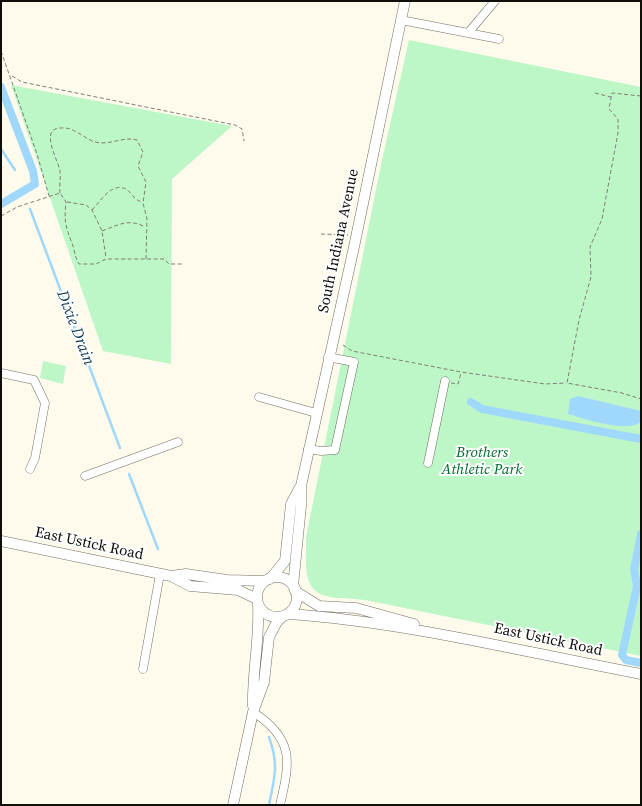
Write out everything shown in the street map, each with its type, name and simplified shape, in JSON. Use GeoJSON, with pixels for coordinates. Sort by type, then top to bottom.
{"type":"FeatureCollection","features":[{"type":"Feature","properties":{"kind":"main road","name":"South Indiana Avenue"},"geometry":{"type":"LineString","coordinates":[[294,588],[301,486],[405,1]]}},
{"type":"Feature","properties":{"kind":"main road","name":"South Indiana Avenue"},"geometry":{"type":"LineString","coordinates":[[268,580],[284,561],[291,504],[301,486]]}},
{"type":"Feature","properties":{"kind":"main road","name":"East Ustick Road"},"geometry":{"type":"LineString","coordinates":[[1,542],[172,576],[186,574],[227,580],[268,580]]}},
{"type":"Feature","properties":{"kind":"main road","name":"East Ustick Road"},"geometry":{"type":"LineString","coordinates":[[172,576],[190,586],[238,590],[258,601]]}},
{"type":"Feature","properties":{"kind":"main road"},"geometry":{"type":"LineString","coordinates":[[233,805],[253,712],[264,682],[269,637],[277,622],[294,606],[294,588],[280,578],[268,580],[259,589],[260,631],[252,684],[253,712]]}},
{"type":"Feature","properties":{"kind":"main road","name":"East Ustick Road"},"geometry":{"type":"LineString","coordinates":[[294,588],[319,606],[356,608],[377,612],[449,635]]}},
{"type":"Feature","properties":{"kind":"main road"},"geometry":{"type":"LineString","coordinates":[[258,601],[268,615],[285,615]]}},
{"type":"Feature","properties":{"kind":"main road","name":"East Ustick Road"},"geometry":{"type":"LineString","coordinates":[[285,615],[373,622],[449,635],[641,674]]}},
{"type":"Feature","properties":{"kind":"lane"},"geometry":{"type":"LineString","coordinates":[[468,33],[495,1]]}},
{"type":"Feature","properties":{"kind":"lane"},"geometry":{"type":"LineString","coordinates":[[401,20],[498,39]]}},
{"type":"Feature","properties":{"kind":"lane"},"geometry":{"type":"LineString","coordinates":[[308,449],[321,451],[335,450],[354,362],[328,357]]}},
{"type":"Feature","properties":{"kind":"lane"},"geometry":{"type":"LineString","coordinates":[[1,373],[34,380],[45,404],[35,458],[30,469]]}},
{"type":"Feature","properties":{"kind":"lane"},"geometry":{"type":"LineString","coordinates":[[428,463],[445,382]]}},
{"type":"Feature","properties":{"kind":"lane"},"geometry":{"type":"LineString","coordinates":[[259,397],[316,413]]}},
{"type":"Feature","properties":{"kind":"lane"},"geometry":{"type":"LineString","coordinates":[[86,476],[178,442]]}},
{"type":"Feature","properties":{"kind":"lane"},"geometry":{"type":"LineString","coordinates":[[143,669],[160,574]]}},
{"type":"Feature","properties":{"kind":"lane"},"geometry":{"type":"LineString","coordinates":[[253,712],[268,721],[282,740],[288,754],[288,771],[280,805]]}},
{"type":"Feature","properties":{"kind":"path"},"geometry":{"type":"LineString","coordinates":[[1,51],[12,76],[11,81],[37,154],[49,197]]}},
{"type":"Feature","properties":{"kind":"path"},"geometry":{"type":"LineString","coordinates":[[12,76],[22,82],[235,125],[242,129],[244,141]]}},
{"type":"Feature","properties":{"kind":"path"},"geometry":{"type":"LineString","coordinates":[[567,383],[579,320],[591,277],[590,247],[602,219],[618,133],[618,119],[609,109],[612,92],[641,96]]}},
{"type":"Feature","properties":{"kind":"path"},"geometry":{"type":"LineString","coordinates":[[595,94],[611,97]]}},
{"type":"Feature","properties":{"kind":"path"},"geometry":{"type":"LineString","coordinates":[[146,259],[146,228],[148,219],[143,203],[146,182],[138,166],[142,152],[137,140],[130,138],[96,143],[62,127],[51,134],[49,141],[60,172],[60,193],[66,202],[64,226],[71,241],[75,258],[79,264],[87,265],[106,259],[146,259],[164,259],[169,264],[182,264]]}},
{"type":"Feature","properties":{"kind":"path"},"geometry":{"type":"LineString","coordinates":[[92,210],[110,190],[119,188],[126,190],[137,201],[143,203]]}},
{"type":"Feature","properties":{"kind":"path"},"geometry":{"type":"LineString","coordinates":[[1,216],[17,207],[60,193]]}},
{"type":"Feature","properties":{"kind":"path"},"geometry":{"type":"LineString","coordinates":[[66,202],[86,205],[92,210],[102,231],[103,253],[106,259]]}},
{"type":"Feature","properties":{"kind":"path"},"geometry":{"type":"LineString","coordinates":[[102,231],[119,223],[128,222],[146,228]]}},
{"type":"Feature","properties":{"kind":"path"},"geometry":{"type":"LineString","coordinates":[[321,234],[341,233],[356,236]]}},
{"type":"Feature","properties":{"kind":"path"},"geometry":{"type":"LineString","coordinates":[[343,345],[352,351],[461,372],[545,384],[567,383],[622,393],[641,399]]}},
{"type":"Feature","properties":{"kind":"path"},"geometry":{"type":"LineString","coordinates":[[445,382],[458,384],[461,372]]}},
{"type":"Feature","properties":{"kind":"green space","name":"Brothers Athletic Park"},"geometry":{"type":"Polygon","coordinates":[[[409,40],[641,87],[641,656],[365,600],[324,596],[311,586],[306,561],[306,537],[382,160],[409,40]]]}},
{"type":"Feature","properties":{"kind":"green space"},"geometry":{"type":"Polygon","coordinates":[[[11,85],[232,126],[172,179],[171,364],[103,351],[11,85]]]}},
{"type":"Feature","properties":{"kind":"green space"},"geometry":{"type":"Polygon","coordinates":[[[43,361],[66,366],[63,384],[40,378],[43,361]]]}},
{"type":"Feature","properties":{"kind":"water"},"geometry":{"type":"Polygon","coordinates":[[[578,396],[641,411],[641,422],[634,425],[616,426],[568,414],[570,399],[578,396]]]}},
{"type":"Feature","properties":{"kind":"waterway"},"geometry":{"type":"LineString","coordinates":[[1,87],[33,171],[35,184],[1,204]]}},
{"type":"Feature","properties":{"kind":"waterway","name":"Dixie Drain"},"geometry":{"type":"LineString","coordinates":[[1,149],[15,170]]}},
{"type":"Feature","properties":{"kind":"waterway","name":"Dixie Drain"},"geometry":{"type":"LineString","coordinates":[[30,209],[120,448]]}},
{"type":"Feature","properties":{"kind":"waterway"},"geometry":{"type":"LineString","coordinates":[[471,402],[482,409],[641,439]]}},
{"type":"Feature","properties":{"kind":"waterway","name":"Dixie Drain"},"geometry":{"type":"LineString","coordinates":[[129,474],[158,549]]}},
{"type":"Feature","properties":{"kind":"waterway"},"geometry":{"type":"LineString","coordinates":[[641,534],[634,570],[637,586],[622,655],[626,660],[641,663]]}},
{"type":"Feature","properties":{"kind":"waterway","name":"Dixie Drain"},"geometry":{"type":"LineString","coordinates":[[269,737],[275,763],[269,805]]}}]}
